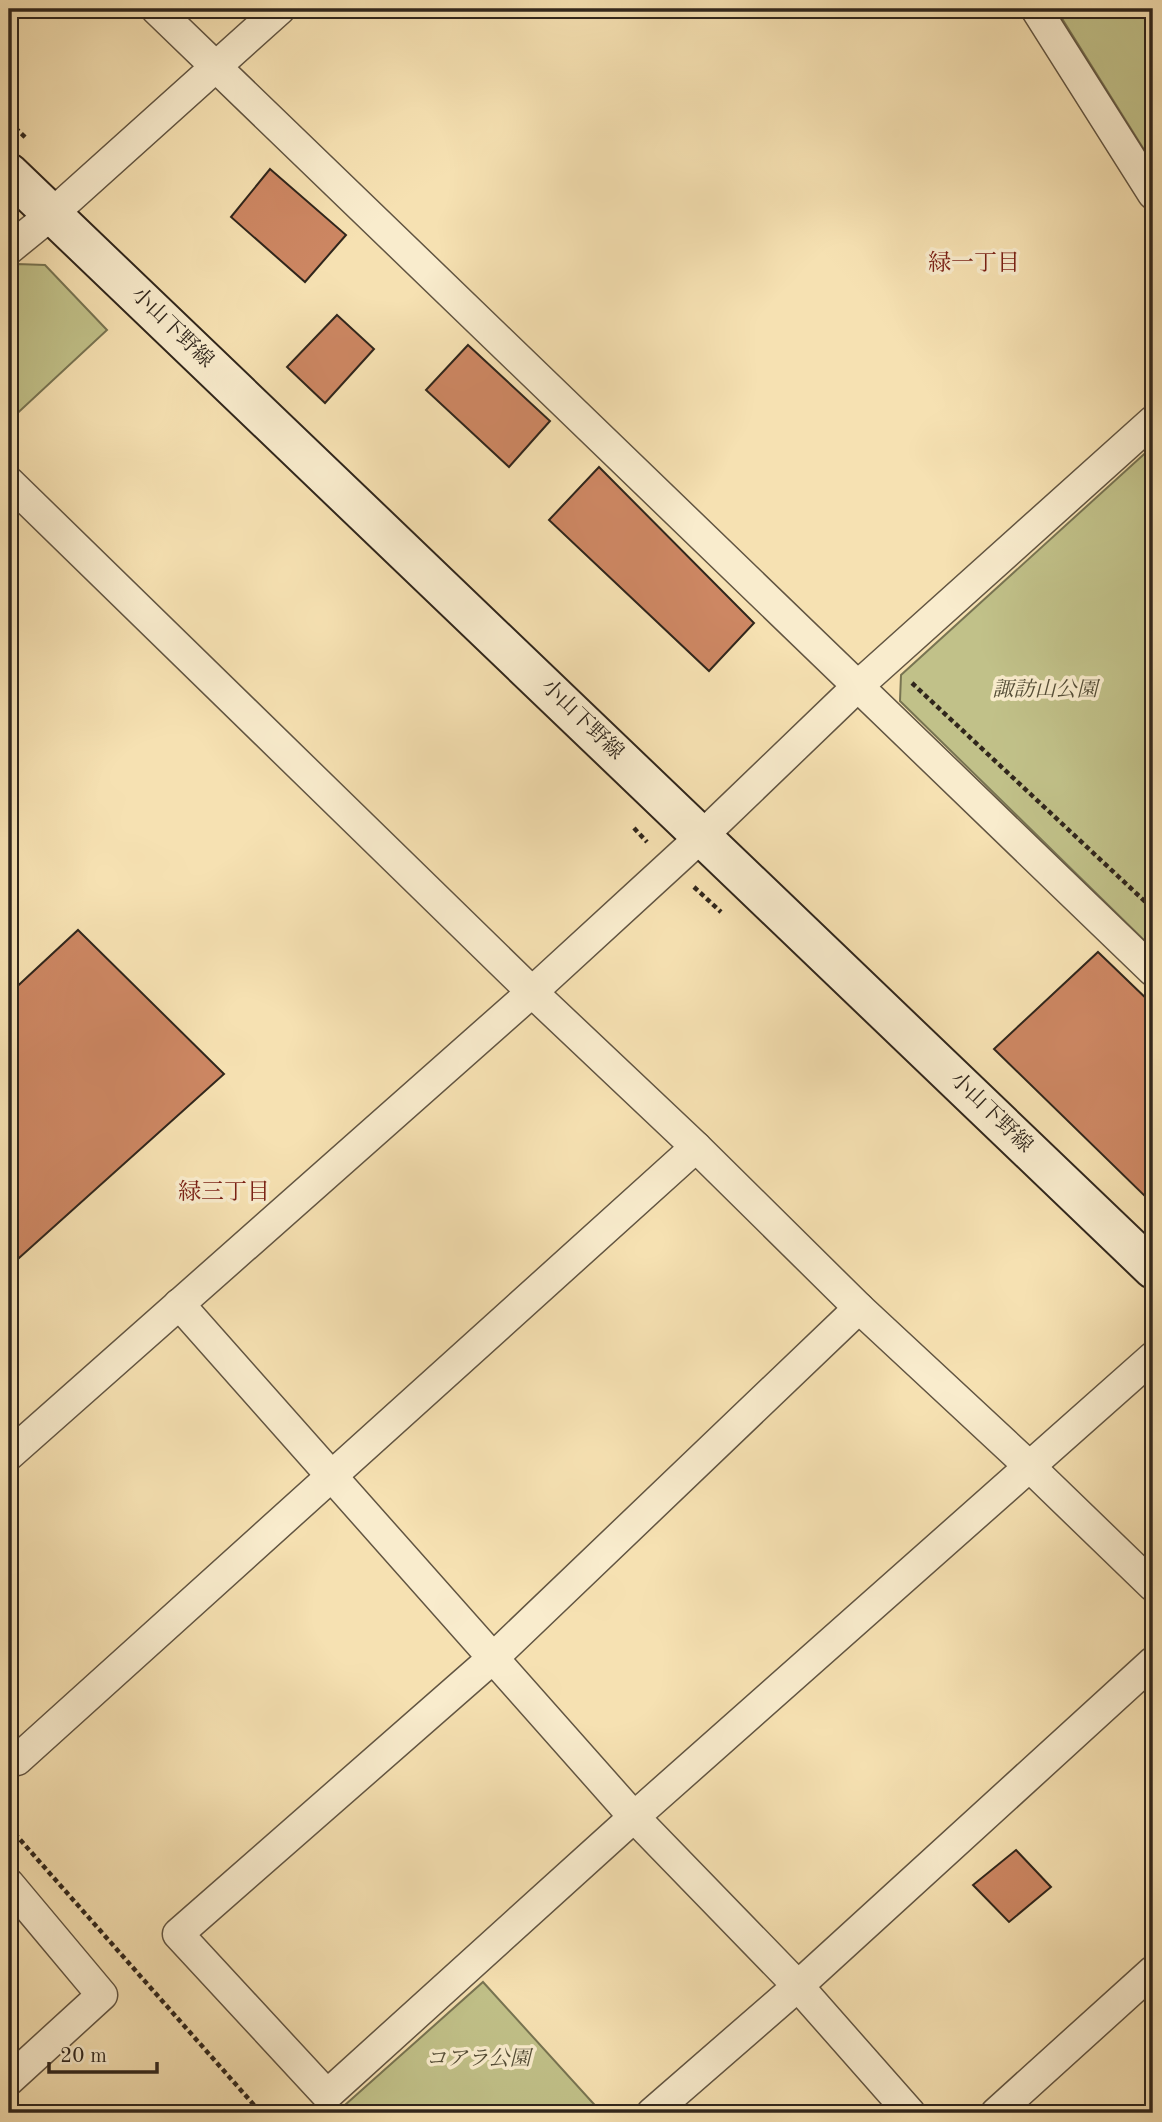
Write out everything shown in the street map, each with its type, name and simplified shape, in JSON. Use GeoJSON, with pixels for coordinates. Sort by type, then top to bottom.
{"type":"FeatureCollection","features":[{"type":"Feature","properties":{"kind":"main road","name":"小山下野線"},"geometry":{"type":"LineString","coordinates":[[9,173],[1153,1269]]}},
{"type":"Feature","properties":{"kind":"street"},"geometry":{"type":"LineString","coordinates":[[156,9],[1153,971]]}},
{"type":"Feature","properties":{"kind":"street"},"geometry":{"type":"LineString","coordinates":[[9,250],[281,9]]}},
{"type":"Feature","properties":{"kind":"street"},"geometry":{"type":"LineString","coordinates":[[1036,9],[1153,194]]}},
{"type":"Feature","properties":{"kind":"street"},"geometry":{"type":"LineString","coordinates":[[9,1455],[532,992],[702,836],[859,685],[1153,421]]}},
{"type":"Feature","properties":{"kind":"street"},"geometry":{"type":"LineString","coordinates":[[9,482],[859,1308],[1153,1586]]}},
{"type":"Feature","properties":{"kind":"street"},"geometry":{"type":"LineString","coordinates":[[9,1751],[17,1760],[696,1147]]}},
{"type":"Feature","properties":{"kind":"street"},"geometry":{"type":"LineString","coordinates":[[179,1304],[634,1816],[798,1986],[910,2113]]}},
{"type":"Feature","properties":{"kind":"street"},"geometry":{"type":"LineString","coordinates":[[859,1308],[493,1658],[178,1934],[327,2095],[634,1816],[1153,1357]]}},
{"type":"Feature","properties":{"kind":"street"},"geometry":{"type":"LineString","coordinates":[[652,2113],[798,1986],[1153,1662]]}},
{"type":"Feature","properties":{"kind":"street"},"geometry":{"type":"LineString","coordinates":[[9,1884],[102,1995],[9,2080]]}},
{"type":"Feature","properties":{"kind":"street"},"geometry":{"type":"LineString","coordinates":[[996,2113],[1153,1971]]}},
{"type":"Feature","properties":{"kind":"path"},"geometry":{"type":"LineString","coordinates":[[921,675],[911,684],[1153,909]]}},
{"type":"Feature","properties":{"kind":"path"},"geometry":{"type":"LineString","coordinates":[[9,1827],[261,2113]]}},
{"type":"Feature","properties":{"kind":"green space"},"geometry":{"type":"Polygon","coordinates":[[[1056,9],[1153,9],[1153,164],[1056,9]]]}},
{"type":"Feature","properties":{"kind":"green space"},"geometry":{"type":"Polygon","coordinates":[[[17,264],[45,265],[107,330],[9,421],[9,271],[17,264]]]}},
{"type":"Feature","properties":{"kind":"green space","name":"諏訪山公園"},"geometry":{"type":"Polygon","coordinates":[[[1153,446],[1153,949],[900,701],[901,675],[1153,446]]]}},
{"type":"Feature","properties":{"kind":"green space","name":"コアラ公園"},"geometry":{"type":"Polygon","coordinates":[[[483,1982],[602,2113],[336,2113],[483,1982]]]}},
{"type":"Feature","properties":{"kind":"building"},"geometry":{"type":"Polygon","coordinates":[[[270,169],[346,235],[305,282],[231,217],[270,169]]]}},
{"type":"Feature","properties":{"kind":"building"},"geometry":{"type":"Polygon","coordinates":[[[337,315],[374,349],[325,403],[287,367],[337,315]]]}},
{"type":"Feature","properties":{"kind":"building"},"geometry":{"type":"Polygon","coordinates":[[[468,345],[550,421],[509,467],[426,390],[468,345]]]}},
{"type":"Feature","properties":{"kind":"building"},"geometry":{"type":"Polygon","coordinates":[[[599,467],[754,623],[709,671],[549,520],[599,467]]]}},
{"type":"Feature","properties":{"kind":"building"},"geometry":{"type":"Polygon","coordinates":[[[78,930],[224,1074],[9,1267],[9,994],[78,930]]]}},
{"type":"Feature","properties":{"kind":"building"},"geometry":{"type":"Polygon","coordinates":[[[1098,952],[1153,1005],[1153,1204],[994,1049],[1098,952]]]}},
{"type":"Feature","properties":{"kind":"building"},"geometry":{"type":"Polygon","coordinates":[[[1016,1850],[1051,1887],[1009,1922],[973,1885],[1016,1850]]]}},
{"type":"Feature","properties":{"kind":"district","name":"緑一丁目"},"geometry":{"type":"Point","coordinates":[974,263]}},
{"type":"Feature","properties":{"kind":"district","name":"緑三丁目"},"geometry":{"type":"Point","coordinates":[224,1192]}}]}
